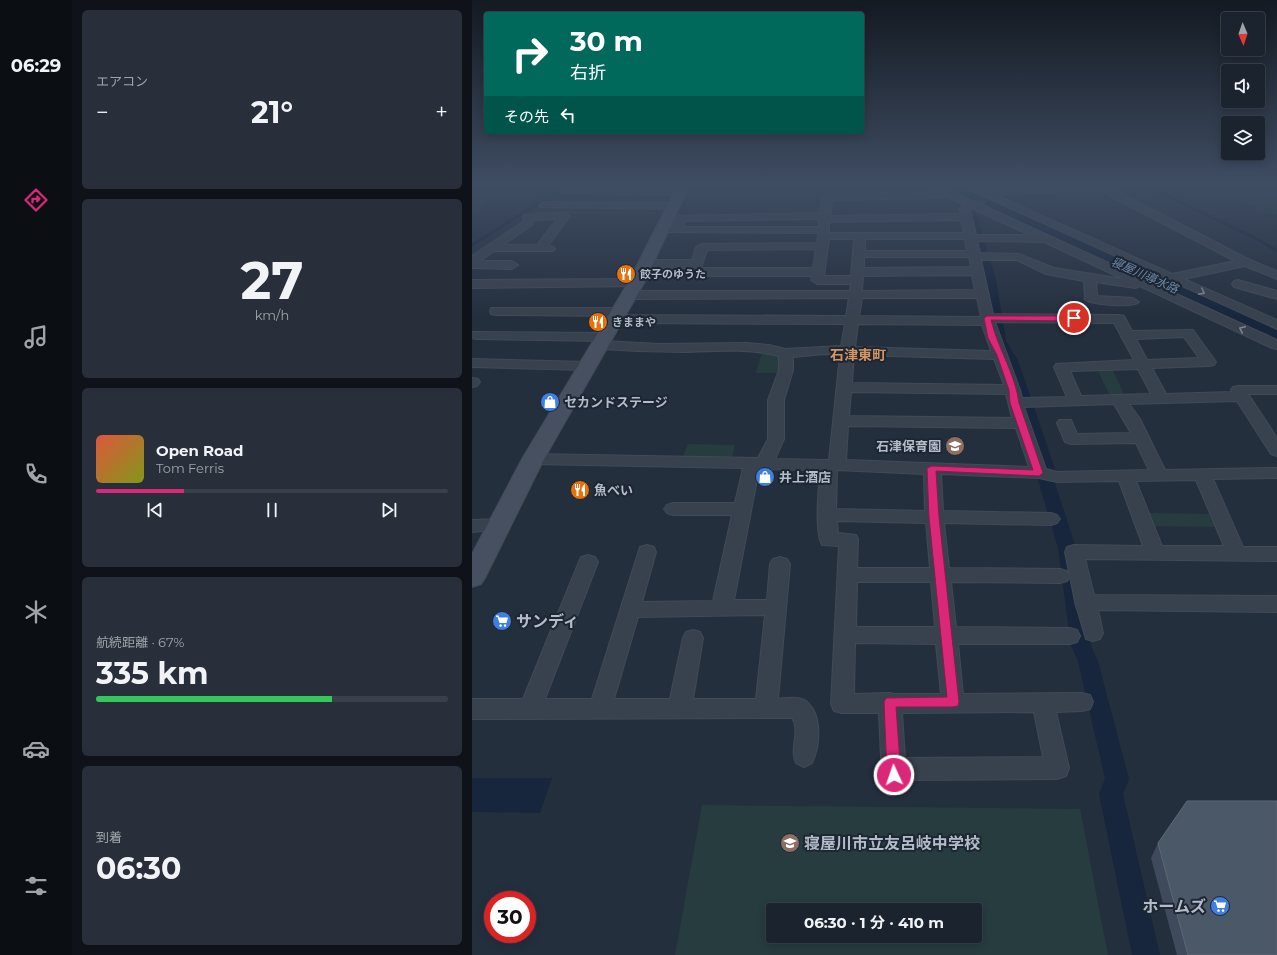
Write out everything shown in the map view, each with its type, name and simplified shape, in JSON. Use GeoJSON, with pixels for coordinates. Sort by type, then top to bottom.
{"type":"FeatureCollection","features":[{"type":"Feature","properties":{"kind":"street"},"geometry":{"type":"LineString","coordinates":[[472,261],[520,229]]}},
{"type":"Feature","properties":{"kind":"street"},"geometry":{"type":"LineString","coordinates":[[490,248],[545,249],[557,229]]}},
{"type":"Feature","properties":{"kind":"street"},"geometry":{"type":"LineString","coordinates":[[472,578],[533,459],[618,316],[646,264],[670,230],[824,229],[860,236],[1035,240],[1047,238]]}},
{"type":"Feature","properties":{"kind":"street"},"geometry":{"type":"LineString","coordinates":[[824,229],[817,280],[857,276],[978,271]]}},
{"type":"Feature","properties":{"kind":"street"},"geometry":{"type":"LineString","coordinates":[[817,272],[694,272],[702,246],[829,229]]}},
{"type":"Feature","properties":{"kind":"street"},"geometry":{"type":"LineString","coordinates":[[971,229],[975,238],[979,256],[978,271],[982,294],[992,319],[992,338],[1001,355],[1039,473]]}},
{"type":"Feature","properties":{"kind":"street"},"geometry":{"type":"LineString","coordinates":[[1031,229],[1047,238],[1277,345]]}},
{"type":"Feature","properties":{"kind":"street"},"geometry":{"type":"LineString","coordinates":[[1053,229],[1167,276],[1277,325]]}},
{"type":"Feature","properties":{"kind":"street"},"geometry":{"type":"LineString","coordinates":[[1180,229],[1246,262],[1277,275]]}},
{"type":"Feature","properties":{"kind":"street"},"geometry":{"type":"LineString","coordinates":[[860,236],[853,320],[847,351],[841,421],[833,465],[827,515],[829,540],[850,539],[844,635],[842,704],[890,702],[1082,702]]}},
{"type":"Feature","properties":{"kind":"street"},"geometry":{"type":"LineString","coordinates":[[858,254],[1019,257],[1050,271],[1090,279],[1128,284],[1146,283],[1167,276],[1200,274],[1246,262]]}},
{"type":"Feature","properties":{"kind":"street"},"geometry":{"type":"LineString","coordinates":[[472,264],[515,262],[497,283]]}},
{"type":"Feature","properties":{"kind":"street"},"geometry":{"type":"LineString","coordinates":[[646,264],[697,264]]}},
{"type":"Feature","properties":{"kind":"street"},"geometry":{"type":"LineString","coordinates":[[1090,279],[1091,298],[1133,302]]}},
{"type":"Feature","properties":{"kind":"street"},"geometry":{"type":"LineString","coordinates":[[472,284],[497,283],[633,289],[856,294],[982,294]]}},
{"type":"Feature","properties":{"kind":"street"},"geometry":{"type":"LineString","coordinates":[[1238,284],[1277,295]]}},
{"type":"Feature","properties":{"kind":"street"},"geometry":{"type":"LineString","coordinates":[[496,311],[618,316],[853,320],[1119,319],[1161,399]]}},
{"type":"Feature","properties":{"kind":"street"},"geometry":{"type":"LineString","coordinates":[[1076,401],[1061,367],[1142,363],[1209,362],[1188,333],[1127,335]]}},
{"type":"Feature","properties":{"kind":"street"},"geometry":{"type":"LineString","coordinates":[[476,335],[603,341],[659,348],[746,347],[769,349],[785,353],[825,350],[1001,355]]}},
{"type":"Feature","properties":{"kind":"street"},"geometry":{"type":"LineString","coordinates":[[722,608],[743,509],[757,464],[774,446],[778,427],[776,401],[780,384],[788,366],[788,360],[785,353]]}},
{"type":"Feature","properties":{"kind":"street"},"geometry":{"type":"LineString","coordinates":[[472,363],[588,366]]}},
{"type":"Feature","properties":{"kind":"street"},"geometry":{"type":"LineString","coordinates":[[844,387],[1014,396],[1031,402],[1242,396]]}},
{"type":"Feature","properties":{"kind":"street"},"geometry":{"type":"LineString","coordinates":[[1277,390],[1238,390],[1277,451]]}},
{"type":"Feature","properties":{"kind":"street"},"geometry":{"type":"LineString","coordinates":[[1119,400],[1127,414],[1132,419],[1159,474]]}},
{"type":"Feature","properties":{"kind":"street"},"geometry":{"type":"LineString","coordinates":[[841,421],[1022,423]]}},
{"type":"Feature","properties":{"kind":"street"},"geometry":{"type":"LineString","coordinates":[[1065,424],[1072,439],[1141,438]]}},
{"type":"Feature","properties":{"kind":"street"},"geometry":{"type":"LineString","coordinates":[[533,459],[932,468],[1039,473],[1057,476],[1277,473]]}},
{"type":"Feature","properties":{"kind":"street"},"geometry":{"type":"LineString","coordinates":[[932,468],[934,517],[953,702]]}},
{"type":"Feature","properties":{"kind":"street"},"geometry":{"type":"LineString","coordinates":[[1202,474],[1236,553]]}},
{"type":"Feature","properties":{"kind":"street"},"geometry":{"type":"LineString","coordinates":[[1125,475],[1154,552]]}},
{"type":"Feature","properties":{"kind":"street"},"geometry":{"type":"LineString","coordinates":[[673,509],[743,509]]}},
{"type":"Feature","properties":{"kind":"street"},"geometry":{"type":"LineString","coordinates":[[827,515],[1051,519]]}},
{"type":"Feature","properties":{"kind":"street"},"geometry":{"type":"LineString","coordinates":[[472,526],[498,525]]}},
{"type":"Feature","properties":{"kind":"street"},"geometry":{"type":"LineString","coordinates":[[600,709],[648,552]]}},
{"type":"Feature","properties":{"kind":"street"},"geometry":{"type":"LineString","coordinates":[[1093,633],[1074,552],[1277,554]]}},
{"type":"Feature","properties":{"kind":"street"},"geometry":{"type":"LineString","coordinates":[[530,709],[588,562]]}},
{"type":"Feature","properties":{"kind":"street"},"geometry":{"type":"LineString","coordinates":[[766,708],[780,564]]}},
{"type":"Feature","properties":{"kind":"street"},"geometry":{"type":"LineString","coordinates":[[847,575],[1060,576]]}},
{"type":"Feature","properties":{"kind":"street"},"geometry":{"type":"LineString","coordinates":[[1085,602],[1277,604]]}},
{"type":"Feature","properties":{"kind":"street"},"geometry":{"type":"LineString","coordinates":[[630,610],[776,607]]}},
{"type":"Feature","properties":{"kind":"street"},"geometry":{"type":"LineString","coordinates":[[844,635],[1070,636]]}},
{"type":"Feature","properties":{"kind":"street"},"geometry":{"type":"LineString","coordinates":[[680,708],[693,638]]}},
{"type":"Feature","properties":{"kind":"street"},"geometry":{"type":"LineString","coordinates":[[890,702],[894,774],[1057,768],[1043,702]]}},
{"type":"Feature","properties":{"kind":"street"},"geometry":{"type":"LineString","coordinates":[[472,709],[798,708],[808,721],[804,756]]}},
{"type":"Feature","properties":{"kind":"green space"},"geometry":{"type":"Polygon","coordinates":[[[762,352],[779,355],[784,360],[778,373],[756,373],[762,352]]]}},
{"type":"Feature","properties":{"kind":"green space"},"geometry":{"type":"Polygon","coordinates":[[[1111,366],[1124,394],[1109,394],[1096,367],[1111,366]]]}},
{"type":"Feature","properties":{"kind":"green space"},"geometry":{"type":"Polygon","coordinates":[[[688,444],[735,445],[732,457],[683,456],[688,444]]]}},
{"type":"Feature","properties":{"kind":"green space"},"geometry":{"type":"Polygon","coordinates":[[[1145,513],[1209,514],[1215,527],[1149,526],[1145,513]]]}},
{"type":"Feature","properties":{"kind":"green space"},"geometry":{"type":"Polygon","coordinates":[[[702,805],[1080,809],[1108,955],[675,955],[702,805]]]}},
{"type":"Feature","properties":{"kind":"water"},"geometry":{"type":"Polygon","coordinates":[[[472,778],[552,778],[540,813],[472,812],[472,778]]]}},
{"type":"Feature","properties":{"kind":"building","name":"ホームズ"},"geometry":{"type":"Polygon","coordinates":[[[1187,801],[1277,801],[1277,955],[1188,955],[1158,843],[1187,801]]]}},
{"type":"Feature","properties":{"kind":"waterway"},"geometry":{"type":"LineString","coordinates":[[472,245],[498,229]]}},
{"type":"Feature","properties":{"kind":"waterway"},"geometry":{"type":"LineString","coordinates":[[976,229],[990,279],[1000,341],[1011,360],[1047,469],[1046,480],[1067,548],[1081,646],[1088,661],[1117,779],[1111,794],[1146,955]]}},
{"type":"Feature","properties":{"kind":"waterway","name":"寝屋川導水路"},"geometry":{"type":"LineString","coordinates":[[1040,229],[1277,334]]}},
{"type":"Feature","properties":{"kind":"waterway"},"geometry":{"type":"LineString","coordinates":[[1235,229],[1277,251]]}},
{"type":"Feature","properties":{"kind":"place","name":"餃子のゆうた"},"geometry":{"type":"Point","coordinates":[626,274]}},
{"type":"Feature","properties":{"kind":"place","name":"きままや"},"geometry":{"type":"Point","coordinates":[598,322]}},
{"type":"Feature","properties":{"kind":"place","name":"セカンドステージ"},"geometry":{"type":"Point","coordinates":[550,402]}},
{"type":"Feature","properties":{"kind":"place","name":"石津保育園"},"geometry":{"type":"Point","coordinates":[955,446]}},
{"type":"Feature","properties":{"kind":"place","name":"井上酒店"},"geometry":{"type":"Point","coordinates":[765,477]}},
{"type":"Feature","properties":{"kind":"place","name":"魚べい"},"geometry":{"type":"Point","coordinates":[580,490]}},
{"type":"Feature","properties":{"kind":"place","name":"サンディ"},"geometry":{"type":"Point","coordinates":[502,621]}},
{"type":"Feature","properties":{"kind":"place","name":"寝屋川市立友呂岐中学校"},"geometry":{"type":"Point","coordinates":[790,843]}},
{"type":"Feature","properties":{"kind":"place","name":"ホームズ"},"geometry":{"type":"Point","coordinates":[1220,906]}},
{"type":"Feature","properties":{"kind":"district","name":"石津東町"},"geometry":{"type":"Point","coordinates":[858,355]}},
{"type":"Feature","properties":{"kind":"route"},"geometry":{"type":"LineString","coordinates":[[894,775],[890,702],[953,702],[934,517],[932,468],[1039,473],[1014,403],[1013,390],[1001,355],[992,338],[987,318],[1074,318]]}}]}
